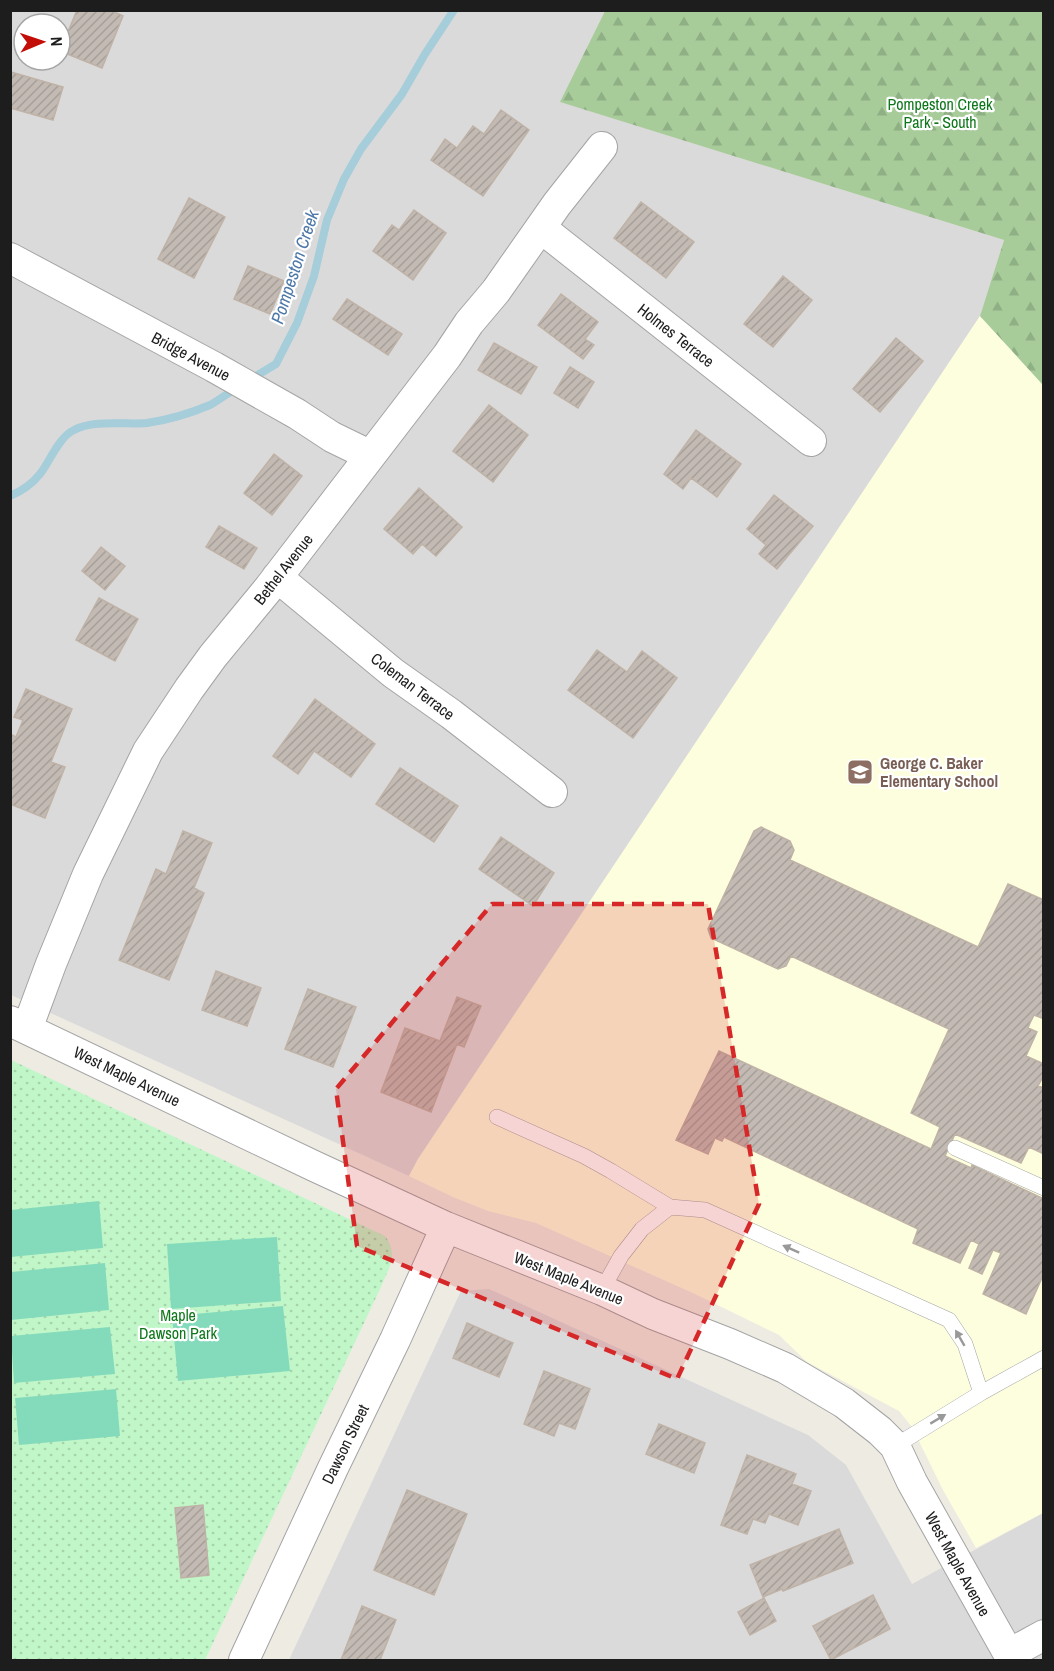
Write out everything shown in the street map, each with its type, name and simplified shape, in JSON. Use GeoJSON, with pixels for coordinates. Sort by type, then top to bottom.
{"type":"FeatureCollection","features":[{"type":"Feature","properties":{"kind":"street","name":"Bethel Avenue"},"geometry":{"type":"LineString","coordinates":[[19,1025],[51,964],[88,874],[148,751],[189,689],[447,356],[557,204],[602,147]]}},
{"type":"Feature","properties":{"kind":"street","name":"Holmes Terrace"},"geometry":{"type":"LineString","coordinates":[[541,228],[812,441]]}},
{"type":"Feature","properties":{"kind":"street","name":"Bridge Avenue"},"geometry":{"type":"LineString","coordinates":[[10,258],[206,363],[297,414],[332,437],[369,455]]}},
{"type":"Feature","properties":{"kind":"street","name":"Coleman Terrace"},"geometry":{"type":"LineString","coordinates":[[277,577],[393,673],[552,792]]}},
{"type":"Feature","properties":{"kind":"street","name":"West Maple Avenue"},"geometry":{"type":"LineString","coordinates":[[19,1025],[314,1167],[447,1227],[785,1368],[844,1403],[895,1446],[912,1482],[1010,1657]]}},
{"type":"Feature","properties":{"kind":"street","name":"Dawson Street"},"geometry":{"type":"LineString","coordinates":[[244,1660],[447,1227]]}},
{"type":"Feature","properties":{"kind":"street"},"geometry":{"type":"LineString","coordinates":[[1010,1657],[1044,1635]]}},
{"type":"Feature","properties":{"kind":"lane"},"geometry":{"type":"LineString","coordinates":[[497,1117],[584,1156],[670,1208],[705,1210],[949,1320],[965,1344],[981,1393]]}},
{"type":"Feature","properties":{"kind":"lane"},"geometry":{"type":"LineString","coordinates":[[955,1148],[1044,1188]]}},
{"type":"Feature","properties":{"kind":"lane"},"geometry":{"type":"LineString","coordinates":[[602,1290],[621,1256],[642,1229],[670,1208]]}},
{"type":"Feature","properties":{"kind":"lane"},"geometry":{"type":"LineString","coordinates":[[895,1446],[981,1393],[1044,1358]]}},
{"type":"Feature","properties":{"kind":"highlighted area"},"geometry":{"type":"Polygon","coordinates":[[[492,904],[708,904],[759,1204],[677,1379],[357,1246],[336,1089],[492,904]]]}},
{"type":"Feature","properties":{"kind":"shaded area"},"geometry":{"type":"Polygon","coordinates":[[[11,11],[605,11],[561,102],[1004,240],[980,316],[418,1159],[409,1176],[11,995],[11,11]]]}},
{"type":"Feature","properties":{"kind":"shaded area","name":"George C. Baker Elementary School"},"geometry":{"type":"Polygon","coordinates":[[[980,316],[1043,385],[1043,1513],[976,1548],[943,1490],[912,1427],[899,1411],[807,1362],[779,1335],[695,1294],[536,1223],[488,1211],[409,1176],[418,1159],[980,316]]]}},
{"type":"Feature","properties":{"kind":"shaded area"},"geometry":{"type":"Polygon","coordinates":[[[489,1289],[808,1435],[846,1465],[912,1584],[1043,1513],[1043,1660],[289,1660],[461,1291],[489,1289]]]}},
{"type":"Feature","properties":{"kind":"green space","name":"Pompeston Creek Park - South"},"geometry":{"type":"Polygon","coordinates":[[[605,11],[1043,11],[1043,385],[980,316],[1004,240],[560,102],[605,11]]]}},
{"type":"Feature","properties":{"kind":"green space","name":"Maple Dawson Park"},"geometry":{"type":"Polygon","coordinates":[[[11,1060],[385,1236],[391,1249],[391,1261],[381,1287],[205,1660],[11,1660],[11,1060]]]}},
{"type":"Feature","properties":{"kind":"green space"},"geometry":{"type":"Polygon","coordinates":[[[99,1201],[103,1248],[11,1257],[11,1210],[99,1201]]]}},
{"type":"Feature","properties":{"kind":"green space"},"geometry":{"type":"Polygon","coordinates":[[[277,1237],[281,1301],[171,1309],[167,1244],[277,1237]]]}},
{"type":"Feature","properties":{"kind":"green space"},"geometry":{"type":"Polygon","coordinates":[[[105,1263],[109,1310],[11,1320],[11,1272],[105,1263]]]}},
{"type":"Feature","properties":{"kind":"green space"},"geometry":{"type":"Polygon","coordinates":[[[283,1306],[290,1371],[178,1381],[172,1316],[283,1306]]]}},
{"type":"Feature","properties":{"kind":"green space"},"geometry":{"type":"Polygon","coordinates":[[[110,1327],[115,1374],[14,1383],[11,1336],[110,1327]]]}},
{"type":"Feature","properties":{"kind":"green space"},"geometry":{"type":"Polygon","coordinates":[[[116,1389],[120,1436],[19,1445],[15,1398],[116,1389]]]}},
{"type":"Feature","properties":{"kind":"building"},"geometry":{"type":"Polygon","coordinates":[[[77,10],[110,10],[123,16],[102,68],[72,56],[72,22],[77,10]]]}},
{"type":"Feature","properties":{"kind":"building"},"geometry":{"type":"Polygon","coordinates":[[[11,72],[63,87],[53,120],[10,108],[11,72]]]}},
{"type":"Feature","properties":{"kind":"building"},"geometry":{"type":"Polygon","coordinates":[[[501,110],[529,130],[483,196],[431,160],[445,139],[457,148],[473,126],[484,134],[501,110]]]}},
{"type":"Feature","properties":{"kind":"building"},"geometry":{"type":"Polygon","coordinates":[[[189,198],[225,217],[194,278],[158,259],[189,198]]]}},
{"type":"Feature","properties":{"kind":"building"},"geometry":{"type":"Polygon","coordinates":[[[641,202],[694,242],[666,278],[614,238],[641,202]]]}},
{"type":"Feature","properties":{"kind":"building"},"geometry":{"type":"Polygon","coordinates":[[[414,210],[446,233],[413,280],[373,251],[392,225],[399,230],[414,210]]]}},
{"type":"Feature","properties":{"kind":"building"},"geometry":{"type":"Polygon","coordinates":[[[248,266],[284,281],[270,314],[234,299],[248,266]]]}},
{"type":"Feature","properties":{"kind":"building"},"geometry":{"type":"Polygon","coordinates":[[[783,276],[812,300],[773,347],[744,324],[783,276]]]}},
{"type":"Feature","properties":{"kind":"building"},"geometry":{"type":"Polygon","coordinates":[[[561,294],[598,322],[585,339],[594,345],[583,359],[538,325],[561,294]]]}},
{"type":"Feature","properties":{"kind":"building"},"geometry":{"type":"Polygon","coordinates":[[[347,299],[402,334],[388,355],[333,319],[347,299]]]}},
{"type":"Feature","properties":{"kind":"building"},"geometry":{"type":"Polygon","coordinates":[[[896,338],[923,361],[880,412],[853,389],[896,338]]]}},
{"type":"Feature","properties":{"kind":"building"},"geometry":{"type":"Polygon","coordinates":[[[494,343],[537,367],[521,394],[478,370],[494,343]]]}},
{"type":"Feature","properties":{"kind":"building"},"geometry":{"type":"Polygon","coordinates":[[[570,367],[594,382],[578,408],[554,393],[570,367]]]}},
{"type":"Feature","properties":{"kind":"building"},"geometry":{"type":"Polygon","coordinates":[[[489,405],[528,435],[493,482],[453,451],[489,405]]]}},
{"type":"Feature","properties":{"kind":"building"},"geometry":{"type":"Polygon","coordinates":[[[696,430],[741,464],[717,497],[691,478],[683,489],[664,474],[696,430]]]}},
{"type":"Feature","properties":{"kind":"building"},"geometry":{"type":"Polygon","coordinates":[[[274,454],[302,476],[272,515],[244,493],[274,454]]]}},
{"type":"Feature","properties":{"kind":"building"},"geometry":{"type":"Polygon","coordinates":[[[419,488],[462,527],[436,556],[422,544],[413,554],[384,529],[419,488]]]}},
{"type":"Feature","properties":{"kind":"building"},"geometry":{"type":"Polygon","coordinates":[[[774,495],[813,526],[777,569],[759,554],[766,545],[747,529],[774,495]]]}},
{"type":"Feature","properties":{"kind":"building"},"geometry":{"type":"Polygon","coordinates":[[[219,526],[257,548],[244,569],[206,547],[219,526]]]}},
{"type":"Feature","properties":{"kind":"building"},"geometry":{"type":"Polygon","coordinates":[[[101,547],[125,566],[105,590],[82,571],[101,547]]]}},
{"type":"Feature","properties":{"kind":"building"},"geometry":{"type":"Polygon","coordinates":[[[99,598],[138,619],[115,661],[76,640],[99,598]]]}},
{"type":"Feature","properties":{"kind":"building"},"geometry":{"type":"Polygon","coordinates":[[[597,650],[627,672],[642,651],[677,678],[633,738],[568,690],[597,650]]]}},
{"type":"Feature","properties":{"kind":"building"},"geometry":{"type":"Polygon","coordinates":[[[26,689],[72,709],[51,762],[65,767],[45,818],[10,804],[10,734],[16,737],[23,720],[14,717],[26,689]]]}},
{"type":"Feature","properties":{"kind":"building"},"geometry":{"type":"Polygon","coordinates":[[[315,699],[375,744],[351,777],[314,751],[298,774],[273,756],[315,699]]]}},
{"type":"Feature","properties":{"kind":"building"},"geometry":{"type":"Polygon","coordinates":[[[400,768],[458,806],[434,842],[376,804],[400,768]]]}},
{"type":"Feature","properties":{"kind":"building"},"geometry":{"type":"Polygon","coordinates":[[[761,827],[790,841],[794,850],[790,860],[978,947],[1008,884],[1044,900],[1044,1019],[1034,1015],[1030,1023],[1028,1028],[1037,1032],[1026,1056],[1044,1064],[1044,1075],[1038,1086],[1044,1088],[1044,1154],[1029,1147],[1021,1163],[955,1134],[945,1156],[971,1168],[972,1165],[1044,1199],[1044,1273],[1026,1314],[983,1294],[1001,1253],[993,1250],[982,1274],[969,1268],[979,1244],[971,1240],[960,1263],[913,1243],[918,1229],[724,1137],[722,1141],[715,1138],[708,1154],[676,1140],[719,1051],[931,1149],[940,1127],[911,1113],[949,1029],[791,956],[786,966],[778,969],[711,938],[708,929],[754,831],[761,827]]]}},
{"type":"Feature","properties":{"kind":"building"},"geometry":{"type":"Polygon","coordinates":[[[183,831],[212,843],[194,888],[204,893],[169,980],[119,960],[156,869],[166,874],[183,831]]]}},
{"type":"Feature","properties":{"kind":"building"},"geometry":{"type":"Polygon","coordinates":[[[501,837],[554,873],[533,906],[479,869],[501,837]]]}},
{"type":"Feature","properties":{"kind":"building"},"geometry":{"type":"Polygon","coordinates":[[[216,971],[261,988],[247,1026],[202,1010],[216,971]]]}},
{"type":"Feature","properties":{"kind":"building"},"geometry":{"type":"Polygon","coordinates":[[[308,989],[356,1007],[333,1067],[285,1049],[308,989]]]}},
{"type":"Feature","properties":{"kind":"building"},"geometry":{"type":"Polygon","coordinates":[[[457,997],[481,1006],[464,1047],[457,1044],[431,1112],[381,1092],[405,1028],[440,1041],[457,997]]]}},
{"type":"Feature","properties":{"kind":"building"},"geometry":{"type":"Polygon","coordinates":[[[467,1323],[513,1343],[499,1377],[453,1358],[467,1323]]]}},
{"type":"Feature","properties":{"kind":"building"},"geometry":{"type":"Polygon","coordinates":[[[544,1371],[590,1389],[575,1429],[559,1423],[554,1436],[524,1424],[544,1371]]]}},
{"type":"Feature","properties":{"kind":"building"},"geometry":{"type":"Polygon","coordinates":[[[659,1424],[705,1443],[694,1473],[646,1454],[659,1424]]]}},
{"type":"Feature","properties":{"kind":"building"},"geometry":{"type":"Polygon","coordinates":[[[747,1455],[796,1474],[792,1484],[811,1491],[798,1525],[769,1514],[765,1523],[753,1519],[747,1534],[721,1525],[747,1455]]]}},
{"type":"Feature","properties":{"kind":"building"},"geometry":{"type":"Polygon","coordinates":[[[407,1490],[467,1514],[434,1595],[374,1570],[407,1490]]]}},
{"type":"Feature","properties":{"kind":"building"},"geometry":{"type":"Polygon","coordinates":[[[203,1505],[209,1575],[181,1578],[175,1508],[203,1505]]]}},
{"type":"Feature","properties":{"kind":"building"},"geometry":{"type":"Polygon","coordinates":[[[839,1529],[853,1563],[763,1597],[750,1565],[839,1529]]]}},
{"type":"Feature","properties":{"kind":"building"},"geometry":{"type":"Polygon","coordinates":[[[873,1595],[890,1629],[831,1660],[813,1626],[873,1595]]]}},
{"type":"Feature","properties":{"kind":"building"},"geometry":{"type":"Polygon","coordinates":[[[764,1598],[776,1621],[750,1635],[738,1612],[764,1598]]]}},
{"type":"Feature","properties":{"kind":"building"},"geometry":{"type":"Polygon","coordinates":[[[362,1606],[396,1620],[380,1660],[341,1660],[362,1606]]]}},
{"type":"Feature","properties":{"kind":"waterway","name":"Pompeston Creek"},"geometry":{"type":"LineString","coordinates":[[251,379],[276,364],[297,323],[314,276],[327,220],[344,179],[361,149],[402,94],[454,10]]}},
{"type":"Feature","properties":{"kind":"waterway","name":"Pompeston Creek"},"geometry":{"type":"LineString","coordinates":[[10,496],[37,478],[59,444],[74,430],[91,425],[147,423],[171,418],[210,405],[237,388]]}},
{"type":"Feature","properties":{"kind":"place","name":"George C. Baker Elementary School"},"geometry":{"type":"Point","coordinates":[860,772]}}]}
